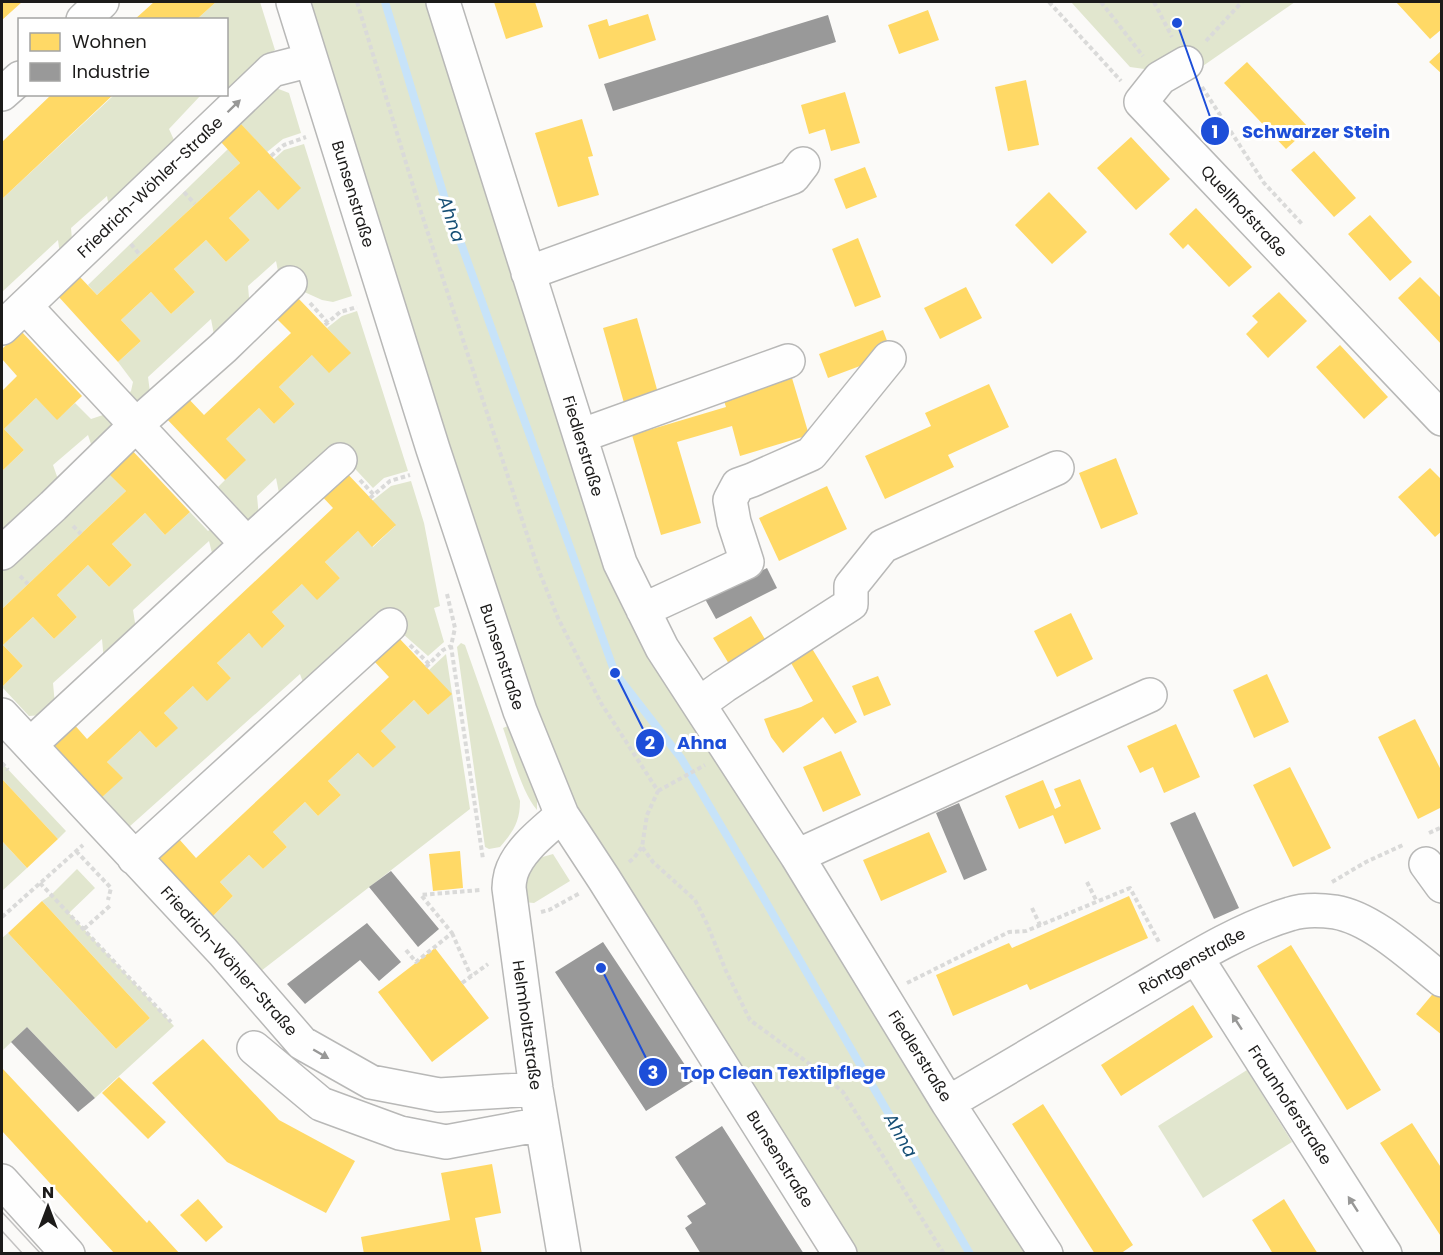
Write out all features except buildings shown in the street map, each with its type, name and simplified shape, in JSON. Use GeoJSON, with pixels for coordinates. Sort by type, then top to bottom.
{"type":"FeatureCollection","features":[{"type":"Feature","properties":{"kind":"street"},"geometry":{"type":"LineString","coordinates":[[85,18],[102,2]]}},
{"type":"Feature","properties":{"kind":"street","name":"Bunsenstraße"},"geometry":{"type":"LineString","coordinates":[[293,2],[439,468],[520,711],[562,815],[840,1254]]}},
{"type":"Feature","properties":{"kind":"street","name":"Fiedlerstraße"},"geometry":{"type":"LineString","coordinates":[[443,2],[620,563],[662,648],[797,856],[948,1103],[1046,1254]]}},
{"type":"Feature","properties":{"kind":"street","name":"Friedrich-Wöhler-Straße"},"geometry":{"type":"LineString","coordinates":[[247,543],[136,425],[13,317],[272,70],[311,60]]}},
{"type":"Feature","properties":{"kind":"street"},"geometry":{"type":"LineString","coordinates":[[2,94],[18,80]]}},
{"type":"Feature","properties":{"kind":"street","name":"Quellhofstraße"},"geometry":{"type":"LineString","coordinates":[[1162,81],[1442,419]]}},
{"type":"Feature","properties":{"kind":"street"},"geometry":{"type":"LineString","coordinates":[[528,273],[793,177],[803,164]]}},
{"type":"Feature","properties":{"kind":"street"},"geometry":{"type":"LineString","coordinates":[[2,553],[290,283]]}},
{"type":"Feature","properties":{"kind":"street"},"geometry":{"type":"LineString","coordinates":[[643,610],[747,562],[734,522],[730,500],[738,485],[811,454],[889,358]]}},
{"type":"Feature","properties":{"kind":"street"},"geometry":{"type":"LineString","coordinates":[[580,436],[788,361]]}},
{"type":"Feature","properties":{"kind":"street"},"geometry":{"type":"LineString","coordinates":[[30,745],[247,543],[340,460]]}},
{"type":"Feature","properties":{"kind":"street"},"geometry":{"type":"LineString","coordinates":[[699,704],[851,604],[851,586],[883,546],[1057,468]]}},
{"type":"Feature","properties":{"kind":"street"},"geometry":{"type":"LineString","coordinates":[[134,858],[390,625]]}},
{"type":"Feature","properties":{"kind":"street"},"geometry":{"type":"LineString","coordinates":[[797,856],[1150,695]]}},
{"type":"Feature","properties":{"kind":"street","name":"Friedrich-Wöhler-Straße"},"geometry":{"type":"LineString","coordinates":[[2,715],[223,952],[302,1043],[371,1082],[439,1095],[536,1089]]}},
{"type":"Feature","properties":{"kind":"street","name":"Helmholtzstraße"},"geometry":{"type":"LineString","coordinates":[[562,815],[531,843],[518,859],[508,888],[536,1089],[564,1254]]}},
{"type":"Feature","properties":{"kind":"street","name":"Röntgenstraße"},"geometry":{"type":"LineString","coordinates":[[948,1103],[1185,964],[1256,926],[1291,913],[1309,910],[1338,913],[1360,921],[1384,934],[1442,980]]}},
{"type":"Feature","properties":{"kind":"street","name":"Fraunhoferstraße"},"geometry":{"type":"LineString","coordinates":[[1185,964],[1385,1254]]}},
{"type":"Feature","properties":{"kind":"street"},"geometry":{"type":"LineString","coordinates":[[254,1048],[321,1104],[400,1133],[446,1143],[542,1124]]}},
{"type":"Feature","properties":{"kind":"street"},"geometry":{"type":"LineString","coordinates":[[2,1181],[68,1254]]}},
{"type":"Feature","properties":{"kind":"path"},"geometry":{"type":"LineString","coordinates":[[357,2],[421,212],[538,571],[558,618],[601,703],[658,790]]}},
{"type":"Feature","properties":{"kind":"path"},"geometry":{"type":"LineString","coordinates":[[1049,2],[1162,81],[1237,142],[1264,183],[1305,227]]}},
{"type":"Feature","properties":{"kind":"path"},"geometry":{"type":"LineString","coordinates":[[1101,2],[1162,81]]}},
{"type":"Feature","properties":{"kind":"path"},"geometry":{"type":"LineString","coordinates":[[1154,2],[1162,81]]}},
{"type":"Feature","properties":{"kind":"path"},"geometry":{"type":"LineString","coordinates":[[1162,81],[1242,2]]}},
{"type":"Feature","properties":{"kind":"path"},"geometry":{"type":"LineString","coordinates":[[271,156],[284,144],[333,128]]}},
{"type":"Feature","properties":{"kind":"path"},"geometry":{"type":"LineString","coordinates":[[1230,148],[1237,142]]}},
{"type":"Feature","properties":{"kind":"path"},"geometry":{"type":"LineString","coordinates":[[325,326],[340,312],[386,298]]}},
{"type":"Feature","properties":{"kind":"path"},"geometry":{"type":"LineString","coordinates":[[370,498],[390,481],[439,468]]}},
{"type":"Feature","properties":{"kind":"path"},"geometry":{"type":"LineString","coordinates":[[445,585],[455,628],[451,646],[485,869]]}},
{"type":"Feature","properties":{"kind":"path"},"geometry":{"type":"LineString","coordinates":[[426,667],[443,650],[451,646]]}},
{"type":"Feature","properties":{"kind":"path"},"geometry":{"type":"LineString","coordinates":[[711,762],[658,790],[647,814],[642,847],[653,862],[695,900],[726,972],[750,1020],[843,1092],[944,1254]]}},
{"type":"Feature","properties":{"kind":"path"},"geometry":{"type":"LineString","coordinates":[[2,917],[104,825]]}},
{"type":"Feature","properties":{"kind":"path"},"geometry":{"type":"LineString","coordinates":[[1328,885],[1395,848]]}},
{"type":"Feature","properties":{"kind":"path"},"geometry":{"type":"LineString","coordinates":[[76,851],[111,888],[110,902],[84,929]]}},
{"type":"Feature","properties":{"kind":"path"},"geometry":{"type":"LineString","coordinates":[[512,917],[549,910],[604,879]]}},
{"type":"Feature","properties":{"kind":"path"},"geometry":{"type":"LineString","coordinates":[[1087,882],[1096,902]]}},
{"type":"Feature","properties":{"kind":"path"},"geometry":{"type":"LineString","coordinates":[[40,883],[171,1022]]}},
{"type":"Feature","properties":{"kind":"path"},"geometry":{"type":"LineString","coordinates":[[882,995],[1009,932],[1026,931],[1130,888],[1185,964]]}},
{"type":"Feature","properties":{"kind":"path"},"geometry":{"type":"LineString","coordinates":[[471,976],[452,933],[421,896],[489,890]]}},
{"type":"Feature","properties":{"kind":"path"},"geometry":{"type":"LineString","coordinates":[[1032,908],[1040,925]]}},
{"type":"Feature","properties":{"kind":"path"},"geometry":{"type":"LineString","coordinates":[[406,950],[416,962],[452,933]]}},
{"type":"Feature","properties":{"kind":"green space"},"geometry":{"type":"Polygon","coordinates":[[[216,2],[260,2],[275,50],[228,94],[228,18],[198,18],[216,2]]]}},
{"type":"Feature","properties":{"kind":"green space"},"geometry":{"type":"Polygon","coordinates":[[[299,2],[432,2],[627,608],[1032,1253],[849,1253],[553,773],[299,2]]]}},
{"type":"Feature","properties":{"kind":"green space"},"geometry":{"type":"Polygon","coordinates":[[[1071,2],[1295,2],[1200,68],[1181,45],[1159,71],[1130,67],[1071,2]]]}},
{"type":"Feature","properties":{"kind":"green space"},"geometry":{"type":"Polygon","coordinates":[[[276,88],[289,93],[301,133],[283,139],[267,152],[238,121],[276,88]]]}},
{"type":"Feature","properties":{"kind":"green space"},"geometry":{"type":"Polygon","coordinates":[[[113,96],[200,96],[169,129],[176,153],[110,213],[107,196],[71,228],[73,252],[61,262],[58,240],[2,292],[2,199],[113,96]]]}},
{"type":"Feature","properties":{"kind":"green space"},"geometry":{"type":"Polygon","coordinates":[[[304,144],[352,296],[333,302],[322,300],[280,281],[276,261],[248,286],[250,309],[215,340],[211,319],[148,377],[151,400],[142,406],[123,399],[131,391],[133,382],[118,362],[141,341],[121,320],[151,292],[171,314],[195,292],[174,269],[206,240],[226,262],[250,240],[229,218],[259,190],[274,159],[284,150],[304,144]]]}},
{"type":"Feature","properties":{"kind":"green space"},"geometry":{"type":"Polygon","coordinates":[[[228,149],[240,163],[97,295],[88,285],[228,149]]]}},
{"type":"Feature","properties":{"kind":"green space"},"geometry":{"type":"Polygon","coordinates":[[[357,311],[408,471],[384,478],[373,488],[343,456],[280,498],[276,478],[257,496],[259,517],[248,524],[230,513],[237,507],[218,487],[225,480],[226,439],[259,408],[274,424],[295,404],[279,387],[312,355],[350,353],[327,328],[342,316],[357,311]]]}},
{"type":"Feature","properties":{"kind":"green space"},"geometry":{"type":"Polygon","coordinates":[[[36,398],[57,419],[75,403],[91,419],[109,413],[111,431],[94,453],[88,435],[53,465],[60,485],[2,539],[2,471],[24,450],[4,429],[36,398]]]}},
{"type":"Feature","properties":{"kind":"green space"},"geometry":{"type":"Polygon","coordinates":[[[107,471],[126,491],[2,609],[2,569],[107,471]]]}},
{"type":"Feature","properties":{"kind":"green space"},"geometry":{"type":"Polygon","coordinates":[[[411,481],[424,523],[440,606],[434,608],[444,642],[428,656],[386,619],[306,691],[300,674],[129,827],[100,799],[122,778],[107,762],[140,731],[156,748],[177,728],[164,713],[193,686],[231,678],[217,663],[249,633],[263,647],[285,626],[272,612],[302,584],[340,578],[325,562],[358,531],[373,547],[395,526],[372,501],[391,486],[411,481]]]}},
{"type":"Feature","properties":{"kind":"green space"},"geometry":{"type":"Polygon","coordinates":[[[190,512],[208,531],[214,527],[220,536],[220,547],[214,561],[209,541],[133,610],[136,629],[104,661],[102,639],[53,683],[55,705],[43,715],[29,716],[2,687],[23,666],[3,645],[33,617],[54,639],[77,617],[57,595],[88,565],[109,587],[132,565],[112,544],[145,513],[165,535],[190,512]]]}},
{"type":"Feature","properties":{"kind":"green space"},"geometry":{"type":"Polygon","coordinates":[[[461,643],[465,645],[520,801],[519,815],[512,831],[500,847],[489,849],[485,847],[457,647],[461,643]]]}},
{"type":"Feature","properties":{"kind":"green space"},"geometry":{"type":"Polygon","coordinates":[[[446,654],[470,809],[261,971],[212,917],[233,896],[220,882],[249,855],[263,869],[287,847],[273,832],[305,802],[318,816],[341,795],[328,781],[358,753],[373,768],[395,747],[381,731],[414,700],[428,715],[451,694],[429,670],[446,654]]]}},
{"type":"Feature","properties":{"kind":"green space"},"geometry":{"type":"Polygon","coordinates":[[[510,725],[537,796],[537,810],[522,783],[513,760],[503,728],[510,725]]]}},
{"type":"Feature","properties":{"kind":"green space"},"geometry":{"type":"Polygon","coordinates":[[[2,763],[66,831],[58,839],[2,779],[2,763]]]}},
{"type":"Feature","properties":{"kind":"green space"},"geometry":{"type":"Polygon","coordinates":[[[2,841],[27,868],[2,891],[2,841]]]}},
{"type":"Feature","properties":{"kind":"green space"},"geometry":{"type":"Polygon","coordinates":[[[553,854],[570,881],[534,903],[523,902],[523,880],[539,858],[553,854]]]}},
{"type":"Feature","properties":{"kind":"green space"},"geometry":{"type":"Polygon","coordinates":[[[77,869],[95,888],[69,913],[174,1026],[95,1098],[27,1027],[2,1051],[2,938],[8,933],[116,1049],[150,1018],[42,901],[77,869]]]}},
{"type":"Feature","properties":{"kind":"green space"},"geometry":{"type":"Polygon","coordinates":[[[1247,1070],[1292,1142],[1203,1198],[1158,1126],[1247,1070]]]}},
{"type":"Feature","properties":{"kind":"waterway","name":"Ahna"},"geometry":{"type":"LineString","coordinates":[[385,2],[444,196],[615,673],[681,758],[970,1254]]}},
{"type":"Feature","properties":{"kind":"tram line"},"geometry":{"type":"LineString","coordinates":[[2,1212],[41,1254]]}},
{"type":"Feature","properties":{"kind":"tram line"},"geometry":{"type":"LineString","coordinates":[[2,1231],[23,1254]]}},
{"type":"Feature","properties":{"kind":"place","name":"Schwarzer Stein"},"geometry":{"type":"Point","coordinates":[1177,23]}},
{"type":"Feature","properties":{"kind":"place","name":"Ahna"},"geometry":{"type":"Point","coordinates":[615,673]}},
{"type":"Feature","properties":{"kind":"place","name":"Top Clean Textilpflege"},"geometry":{"type":"Point","coordinates":[601,968]}}]}
